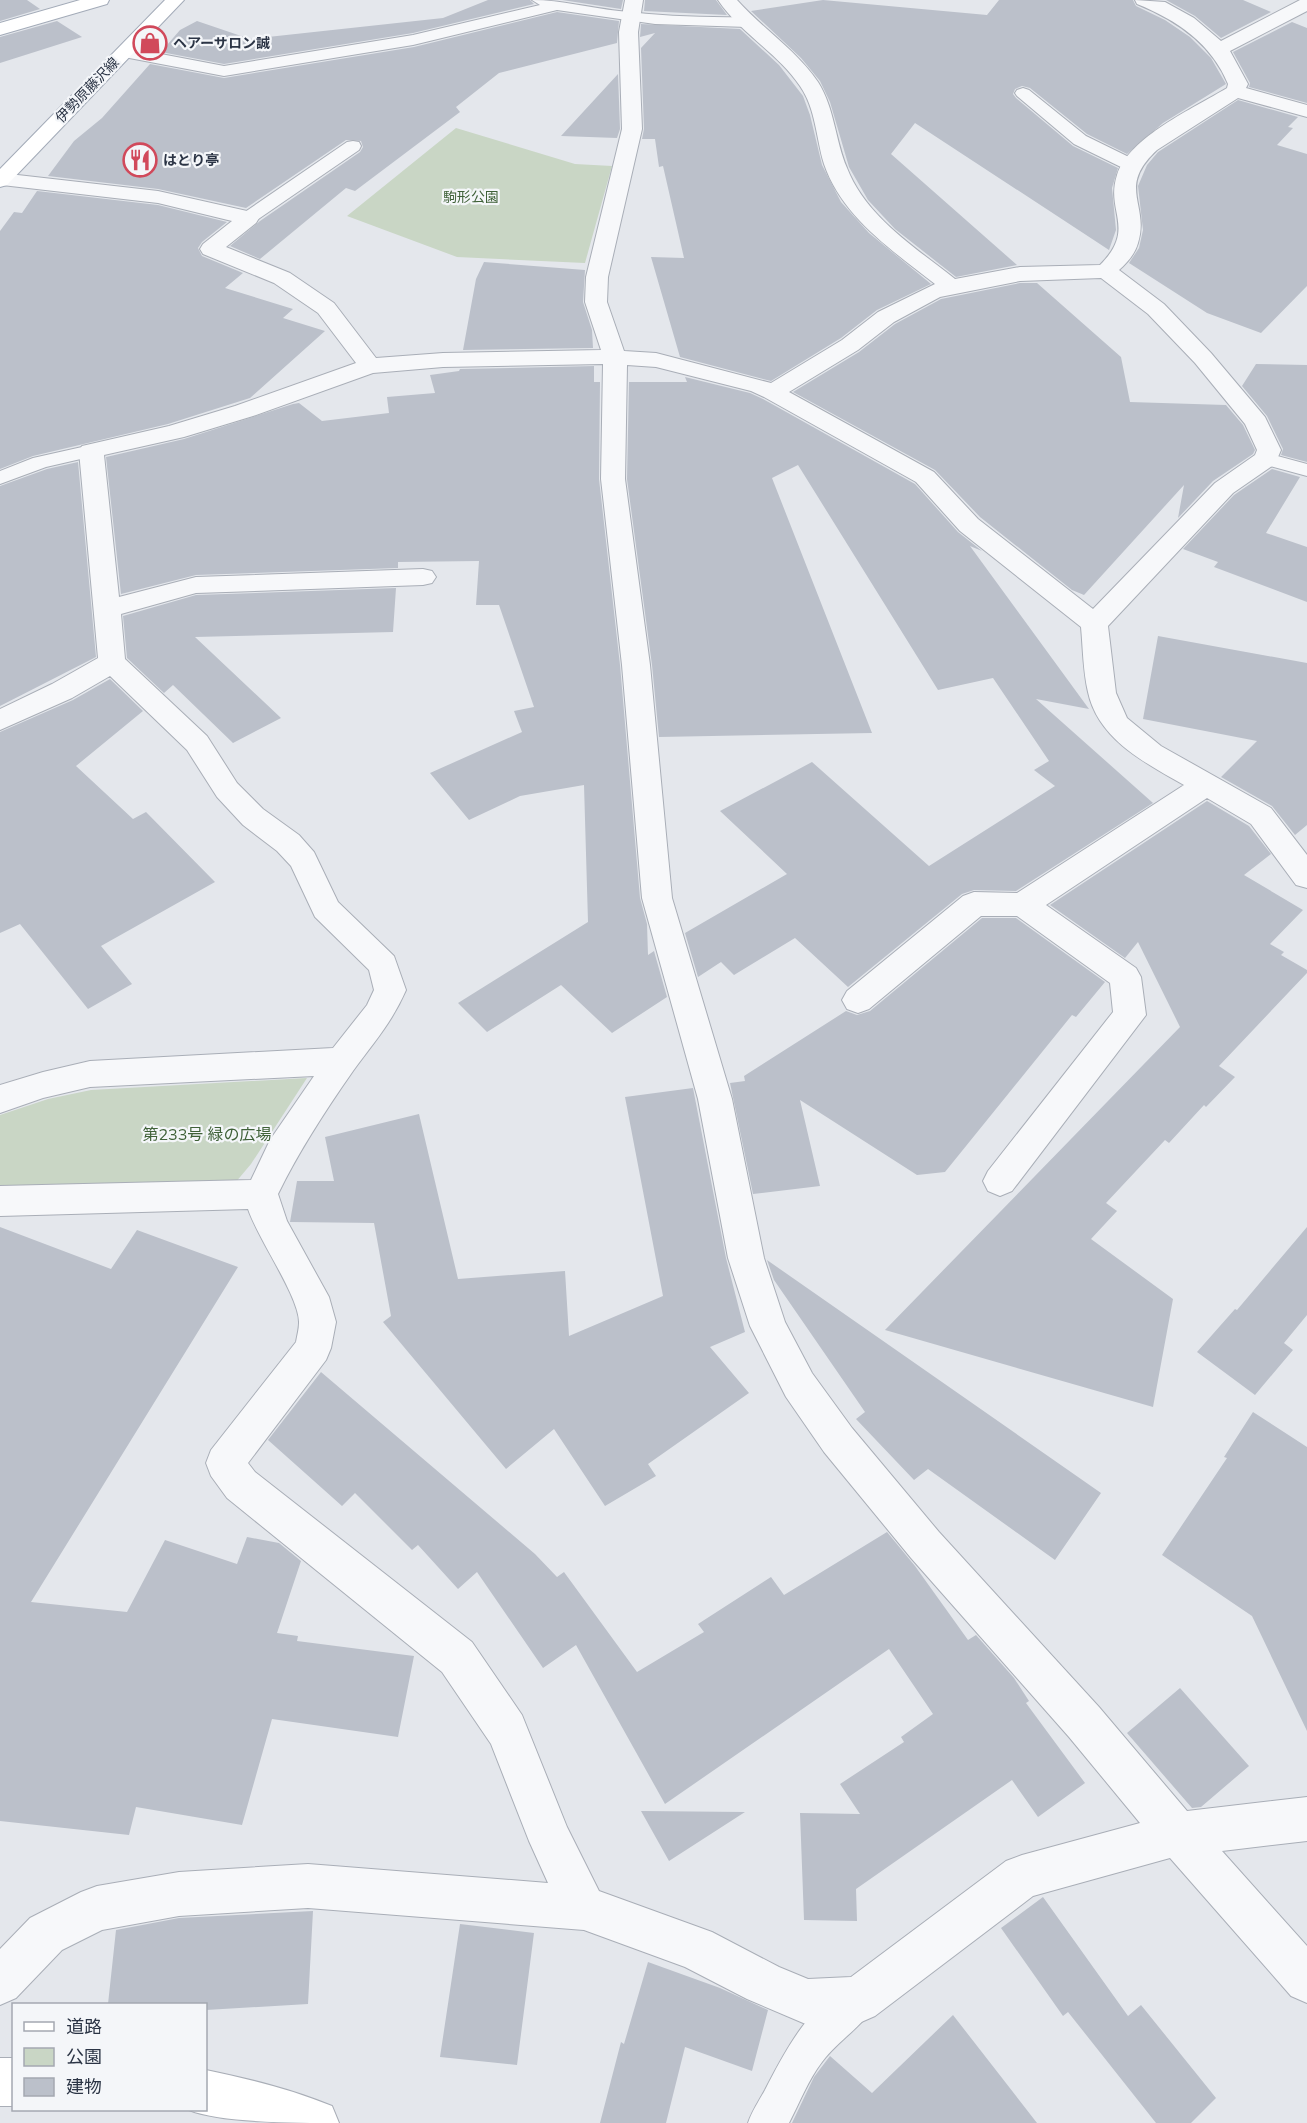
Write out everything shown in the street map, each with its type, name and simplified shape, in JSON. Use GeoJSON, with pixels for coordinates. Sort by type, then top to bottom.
{"type":"FeatureCollection","features":[{"type":"Feature","properties":{"kind":"main road"},"geometry":{"type":"LineString","coordinates":[[0,29],[100,0]]}},
{"type":"Feature","properties":{"kind":"main road","name":"伊勢原藤沢線"},"geometry":{"type":"LineString","coordinates":[[1,180],[175,0]]}},
{"type":"Feature","properties":{"kind":"main road"},"geometry":{"type":"LineString","coordinates":[[207,2094],[251,2103],[315,2123]]}},
{"type":"Feature","properties":{"kind":"street"},"geometry":{"type":"LineString","coordinates":[[727,0],[807,81],[818,99],[840,177],[853,200],[890,237],[951,286]]}},
{"type":"Feature","properties":{"kind":"street"},"geometry":{"type":"LineString","coordinates":[[1106,271],[1128,243],[1130,229],[1124,194],[1125,180],[1131,165],[1160,139],[1235,91],[1238,84],[1233,68],[1209,40],[1178,17],[1144,0]]}},
{"type":"Feature","properties":{"kind":"street"},"geometry":{"type":"LineString","coordinates":[[1218,50],[1307,4]]}},
{"type":"Feature","properties":{"kind":"street"},"geometry":{"type":"LineString","coordinates":[[632,8],[627,46],[634,105],[632,129],[597,277],[596,302],[615,357],[613,479],[636,665],[657,898],[715,1099],[746,1258],[768,1326],[799,1385],[838,1440],[925,1545],[1084,1722],[1178,1834],[1307,1980]]}},
{"type":"Feature","properties":{"kind":"street"},"geometry":{"type":"LineString","coordinates":[[1235,91],[1307,111]]}},
{"type":"Feature","properties":{"kind":"street"},"geometry":{"type":"LineString","coordinates":[[1,180],[158,197],[248,218]]}},
{"type":"Feature","properties":{"kind":"street"},"geometry":{"type":"LineString","coordinates":[[248,218],[211,249],[282,278],[326,308],[370,366]]}},
{"type":"Feature","properties":{"kind":"street"},"geometry":{"type":"LineString","coordinates":[[772,392],[849,345],[910,302],[951,286],[1020,274],[1106,271],[1156,309],[1203,358],[1256,422],[1269,450],[1266,459],[1224,488],[1094,624]]}},
{"type":"Feature","properties":{"kind":"street"},"geometry":{"type":"LineString","coordinates":[[584,1908],[551,1841],[507,1730],[457,1657],[241,1485],[225,1463],[313,1348],[318,1322],[311,1297],[271,1225],[261,1194],[282,1149],[342,1061],[380,1012],[390,990],[383,965],[326,909],[303,860],[288,843],[253,817],[227,790],[197,743],[112,662],[91,451],[195,426],[370,366],[443,360],[615,357],[656,360],[759,386],[925,477],[969,525],[1094,624],[1102,693],[1115,723],[1151,753],[1261,816],[1307,877]]}},
{"type":"Feature","properties":{"kind":"street"},"geometry":{"type":"LineString","coordinates":[[106,609],[196,585],[423,577]]}},
{"type":"Feature","properties":{"kind":"street"},"geometry":{"type":"LineString","coordinates":[[0,720],[62,691],[112,662]]}},
{"type":"Feature","properties":{"kind":"street"},"geometry":{"type":"LineString","coordinates":[[1023,905],[1206,785]]}},
{"type":"Feature","properties":{"kind":"street"},"geometry":{"type":"LineString","coordinates":[[858,1000],[974,904],[1023,905],[1125,977],[1130,1015],[1000,1181]]}},
{"type":"Feature","properties":{"kind":"street"},"geometry":{"type":"LineString","coordinates":[[0,1100],[43,1085],[90,1074],[342,1061]]}},
{"type":"Feature","properties":{"kind":"street"},"geometry":{"type":"LineString","coordinates":[[0,1201],[261,1194]]}},
{"type":"Feature","properties":{"kind":"street"},"geometry":{"type":"LineString","coordinates":[[0,1982],[45,1934],[98,1908],[179,1894],[308,1886],[584,1908],[696,1948],[763,1983],[808,2002],[859,2000],[1022,1877],[1178,1834],[1307,1819]]}},
{"type":"Feature","properties":{"kind":"lane"},"geometry":{"type":"LineString","coordinates":[[540,0],[555,6]]}},
{"type":"Feature","properties":{"kind":"lane"},"geometry":{"type":"LineString","coordinates":[[124,52],[224,71],[413,39],[555,6],[632,8],[663,21],[748,22]]}},
{"type":"Feature","properties":{"kind":"lane"},"geometry":{"type":"LineString","coordinates":[[1023,93],[1080,140],[1131,165]]}},
{"type":"Feature","properties":{"kind":"lane"},"geometry":{"type":"LineString","coordinates":[[248,218],[353,146]]}},
{"type":"Feature","properties":{"kind":"lane"},"geometry":{"type":"LineString","coordinates":[[0,477],[40,462],[91,451]]}},
{"type":"Feature","properties":{"kind":"lane"},"geometry":{"type":"LineString","coordinates":[[1266,459],[1307,471]]}},
{"type":"Feature","properties":{"kind":"lane"},"geometry":{"type":"LineString","coordinates":[[767,2123],[776,2111],[796,2067],[816,2039],[823,2030],[859,2000]]}},
{"type":"Feature","properties":{"kind":"green space","name":"駒形公園"},"geometry":{"type":"Polygon","coordinates":[[[456,128],[575,164],[612,166],[585,263],[457,257],[347,216],[456,128]]]}},
{"type":"Feature","properties":{"kind":"green space","name":"第233号 緑の広場"},"geometry":{"type":"Polygon","coordinates":[[[307,1078],[251,1164],[235,1183],[0,1187],[0,1115],[48,1099],[91,1090],[307,1078]]]}},
{"type":"Feature","properties":{"kind":"building"},"geometry":{"type":"Polygon","coordinates":[[[0,0],[27,0],[40,9],[0,21],[0,0]]]}},
{"type":"Feature","properties":{"kind":"building"},"geometry":{"type":"Polygon","coordinates":[[[488,0],[530,0],[534,4],[413,33],[224,64],[161,52],[180,30],[197,21],[250,39],[443,18],[488,0]]]}},
{"type":"Feature","properties":{"kind":"building"},"geometry":{"type":"Polygon","coordinates":[[[562,0],[623,0],[621,9],[562,0]]]}},
{"type":"Feature","properties":{"kind":"building"},"geometry":{"type":"Polygon","coordinates":[[[645,0],[716,0],[727,15],[644,11],[645,0]]]}},
{"type":"Feature","properties":{"kind":"building"},"geometry":{"type":"Polygon","coordinates":[[[823,0],[987,15],[999,0],[1133,0],[1136,6],[1165,20],[1190,37],[1211,58],[1226,84],[1163,123],[1127,154],[1087,134],[1030,88],[1022,86],[1015,89],[1013,94],[1016,98],[1073,146],[1118,168],[1112,188],[1116,230],[1109,250],[915,123],[891,154],[1017,265],[956,277],[895,229],[868,200],[849,167],[830,102],[820,81],[801,58],[751,11],[823,0]]]}},
{"type":"Feature","properties":{"kind":"building"},"geometry":{"type":"Polygon","coordinates":[[[1166,0],[1243,0],[1271,12],[1221,38],[1195,16],[1166,0]]]}},
{"type":"Feature","properties":{"kind":"building"},"geometry":{"type":"Polygon","coordinates":[[[557,12],[619,21],[617,43],[499,73],[456,107],[460,112],[355,191],[346,188],[260,259],[230,246],[260,221],[360,152],[363,147],[361,141],[346,140],[246,208],[158,189],[48,176],[74,141],[102,118],[150,64],[224,78],[414,47],[557,12]]]}},
{"type":"Feature","properties":{"kind":"building"},"geometry":{"type":"Polygon","coordinates":[[[57,21],[82,37],[0,63],[0,37],[57,21]]]}},
{"type":"Feature","properties":{"kind":"building"},"geometry":{"type":"Polygon","coordinates":[[[1292,22],[1307,28],[1307,103],[1249,87],[1250,83],[1233,52],[1292,22]]]}},
{"type":"Feature","properties":{"kind":"building"},"geometry":{"type":"Polygon","coordinates":[[[641,24],[740,29],[779,65],[803,96],[822,165],[841,202],[869,233],[931,284],[877,310],[841,338],[771,381],[680,357],[651,257],[684,258],[663,166],[659,167],[655,139],[642,139],[644,129],[641,48],[655,33],[640,37],[641,24]]]}},
{"type":"Feature","properties":{"kind":"building"},"geometry":{"type":"Polygon","coordinates":[[[618,74],[620,129],[617,138],[561,136],[618,74]]]}},
{"type":"Feature","properties":{"kind":"building"},"geometry":{"type":"Polygon","coordinates":[[[1238,100],[1298,117],[1288,127],[1293,128],[1277,145],[1307,154],[1307,286],[1261,333],[1207,313],[1129,263],[1139,248],[1143,230],[1138,186],[1147,165],[1158,152],[1238,100]]]}},
{"type":"Feature","properties":{"kind":"building"},"geometry":{"type":"Polygon","coordinates":[[[37,191],[158,205],[227,222],[198,248],[202,256],[243,273],[225,288],[293,309],[283,318],[325,331],[250,398],[168,424],[33,456],[0,469],[0,231],[14,212],[22,213],[37,191]]]}},
{"type":"Feature","properties":{"kind":"building"},"geometry":{"type":"Polygon","coordinates":[[[484,262],[585,270],[583,302],[592,330],[593,348],[463,350],[476,279],[484,262]]]}},
{"type":"Feature","properties":{"kind":"building"},"geometry":{"type":"Polygon","coordinates":[[[1020,283],[1037,283],[1121,357],[1130,402],[1226,405],[1243,425],[1255,450],[1253,454],[1213,481],[1178,518],[1184,485],[1084,595],[1072,590],[980,517],[935,470],[793,392],[859,352],[895,324],[941,299],[1020,283]]]}},
{"type":"Feature","properties":{"kind":"building"},"geometry":{"type":"Polygon","coordinates":[[[1256,364],[1307,365],[1307,462],[1281,455],[1283,449],[1267,416],[1242,386],[1256,364]]]}},
{"type":"Feature","properties":{"kind":"building"},"geometry":{"type":"Polygon","coordinates":[[[594,366],[594,382],[600,382],[599,479],[620,665],[640,898],[647,924],[648,955],[654,951],[667,997],[612,1033],[561,985],[487,1032],[458,1003],[588,922],[584,785],[520,796],[469,820],[430,773],[522,732],[514,711],[534,707],[499,605],[476,605],[479,561],[398,562],[398,568],[196,575],[121,594],[106,457],[184,439],[299,403],[322,421],[389,413],[387,397],[435,393],[430,375],[460,369],[594,366]]]}},
{"type":"Feature","properties":{"kind":"building"},"geometry":{"type":"Polygon","coordinates":[[[685,377],[750,393],[763,399],[915,484],[958,532],[982,551],[970,546],[1089,709],[1036,699],[1153,803],[1016,891],[974,890],[962,894],[848,987],[795,938],[734,975],[721,962],[698,977],[685,933],[787,874],[720,811],[812,762],[929,866],[1055,786],[1034,770],[1049,761],[993,678],[938,690],[798,465],[772,478],[872,733],[659,737],[652,665],[627,479],[629,382],[687,382],[685,377]]]}},
{"type":"Feature","properties":{"kind":"building"},"geometry":{"type":"Polygon","coordinates":[[[78,462],[96,657],[0,706],[0,486],[47,469],[78,462]]]}},
{"type":"Feature","properties":{"kind":"building"},"geometry":{"type":"Polygon","coordinates":[[[1272,469],[1300,477],[1266,533],[1307,547],[1307,602],[1214,567],[1218,562],[1183,549],[1234,495],[1272,469]]]}},
{"type":"Feature","properties":{"kind":"building"},"geometry":{"type":"Polygon","coordinates":[[[396,588],[393,632],[195,637],[281,718],[233,743],[173,685],[164,693],[127,658],[123,616],[196,595],[396,588]]]}},
{"type":"Feature","properties":{"kind":"building"},"geometry":{"type":"Polygon","coordinates":[[[1158,636],[1307,663],[1307,825],[1295,835],[1272,806],[1221,777],[1257,741],[1143,719],[1158,636]]]}},
{"type":"Feature","properties":{"kind":"building"},"geometry":{"type":"Polygon","coordinates":[[[110,679],[143,711],[76,766],[133,819],[146,812],[215,882],[101,946],[132,984],[88,1009],[20,924],[0,933],[0,732],[73,700],[110,679]]]}},
{"type":"Feature","properties":{"kind":"building"},"geometry":{"type":"Polygon","coordinates":[[[1207,801],[1249,826],[1271,854],[1244,875],[1303,910],[1270,944],[1284,952],[1281,955],[1307,970],[1307,973],[1219,1066],[1235,1077],[1206,1107],[1204,1105],[1169,1143],[1165,1140],[1106,1203],[1117,1211],[1091,1239],[1173,1299],[1153,1407],[885,1330],[1180,1027],[1138,942],[1125,958],[1050,905],[1207,801]]]}},
{"type":"Feature","properties":{"kind":"building"},"geometry":{"type":"Polygon","coordinates":[[[982,918],[1016,918],[1105,982],[1076,1017],[1072,1015],[945,1172],[917,1175],[800,1100],[820,1186],[753,1194],[730,1083],[745,1081],[744,1076],[846,1011],[857,1015],[870,1011],[982,918]]]}},
{"type":"Feature","properties":{"kind":"building"},"geometry":{"type":"Polygon","coordinates":[[[693,1088],[726,1258],[745,1332],[710,1347],[749,1393],[648,1464],[656,1476],[605,1506],[554,1429],[506,1469],[383,1322],[391,1316],[374,1223],[290,1222],[297,1181],[334,1181],[325,1137],[419,1114],[458,1279],[565,1271],[569,1336],[663,1296],[625,1097],[693,1088]]]}},
{"type":"Feature","properties":{"kind":"building"},"geometry":{"type":"Polygon","coordinates":[[[0,1227],[111,1269],[137,1230],[238,1267],[31,1602],[127,1612],[165,1540],[237,1564],[247,1537],[279,1543],[301,1561],[277,1633],[298,1636],[297,1641],[414,1656],[398,1737],[272,1719],[242,1825],[136,1807],[129,1835],[0,1821],[0,1227]]]}},
{"type":"Feature","properties":{"kind":"building"},"geometry":{"type":"Polygon","coordinates":[[[1307,1227],[1307,1315],[1284,1343],[1293,1350],[1255,1395],[1197,1352],[1235,1309],[1237,1310],[1307,1227]]]}},
{"type":"Feature","properties":{"kind":"building"},"geometry":{"type":"Polygon","coordinates":[[[767,1260],[1101,1493],[1055,1560],[928,1469],[914,1480],[856,1419],[865,1412],[774,1280],[767,1260]]]}},
{"type":"Feature","properties":{"kind":"building"},"geometry":{"type":"Polygon","coordinates":[[[321,1372],[535,1554],[557,1577],[564,1572],[637,1672],[704,1632],[698,1624],[771,1577],[784,1595],[887,1532],[915,1566],[968,1640],[976,1635],[1014,1678],[1029,1701],[1026,1703],[1085,1783],[1038,1817],[1012,1780],[856,1889],[857,1921],[804,1920],[800,1813],[860,1814],[840,1784],[904,1742],[901,1737],[933,1714],[889,1649],[665,1804],[576,1645],[543,1668],[477,1572],[458,1589],[418,1545],[412,1550],[355,1493],[342,1506],[268,1440],[321,1372]]]}},
{"type":"Feature","properties":{"kind":"building"},"geometry":{"type":"Polygon","coordinates":[[[1253,1412],[1307,1447],[1307,1731],[1252,1616],[1162,1555],[1227,1458],[1224,1457],[1253,1412]]]}},
{"type":"Feature","properties":{"kind":"building"},"geometry":{"type":"Polygon","coordinates":[[[1180,1688],[1249,1766],[1201,1807],[1192,1808],[1127,1733],[1180,1688]]]}},
{"type":"Feature","properties":{"kind":"building"},"geometry":{"type":"Polygon","coordinates":[[[641,1811],[745,1812],[669,1861],[641,1811]]]}},
{"type":"Feature","properties":{"kind":"building"},"geometry":{"type":"Polygon","coordinates":[[[1043,1897],[1128,2016],[1141,2005],[1216,2098],[1191,2123],[1156,2123],[1068,2012],[1063,2016],[1001,1928],[1043,1897]]]}},
{"type":"Feature","properties":{"kind":"building"},"geometry":{"type":"Polygon","coordinates":[[[313,1911],[308,2004],[207,2010],[207,2003],[108,2003],[116,1930],[179,1918],[313,1911]]]}},
{"type":"Feature","properties":{"kind":"building"},"geometry":{"type":"Polygon","coordinates":[[[460,1924],[534,1933],[517,2065],[440,2057],[460,1924]]]}},
{"type":"Feature","properties":{"kind":"building"},"geometry":{"type":"Polygon","coordinates":[[[648,1962],[720,1988],[768,2010],[752,2071],[685,2047],[666,2123],[600,2123],[621,2042],[624,2044],[648,1962]]]}},
{"type":"Feature","properties":{"kind":"building"},"geometry":{"type":"Polygon","coordinates":[[[953,2015],[1037,2123],[792,2123],[814,2077],[830,2056],[872,2093],[953,2015]]]}},
{"type":"Feature","properties":{"kind":"place","name":"ヘアーサロン誠"},"geometry":{"type":"Point","coordinates":[150,43]}},
{"type":"Feature","properties":{"kind":"place","name":"はとり亭"},"geometry":{"type":"Point","coordinates":[140,160]}}]}
